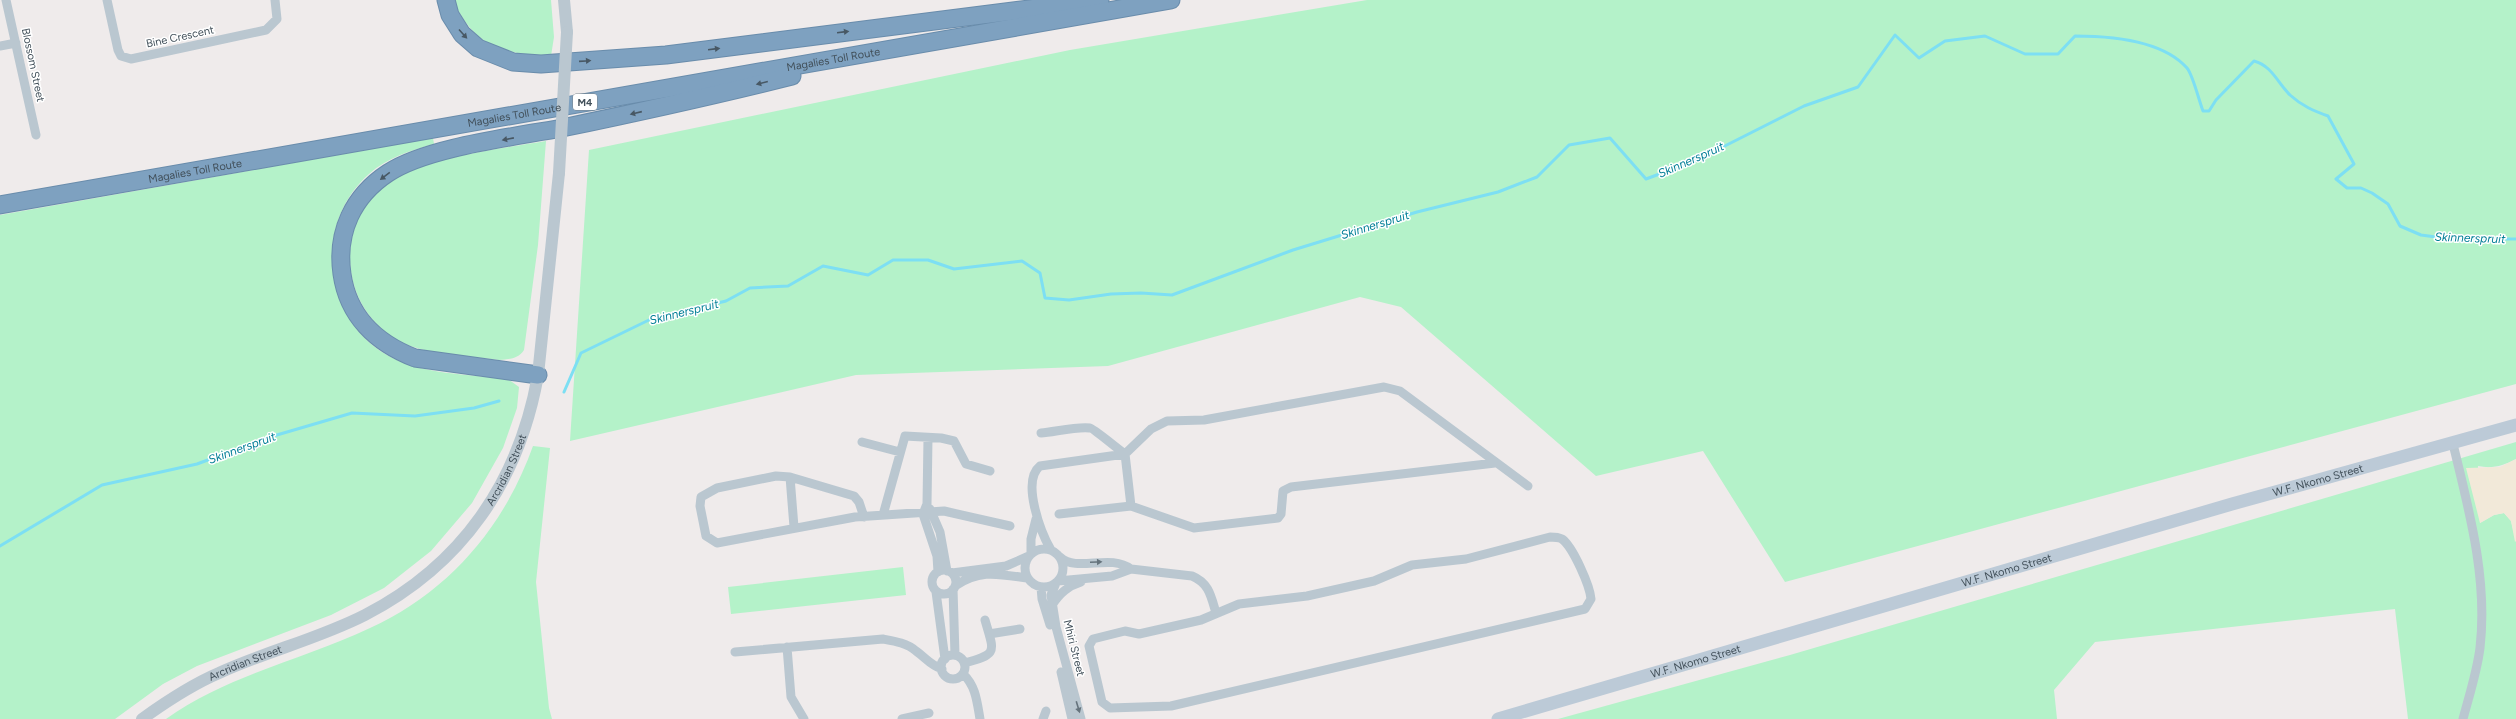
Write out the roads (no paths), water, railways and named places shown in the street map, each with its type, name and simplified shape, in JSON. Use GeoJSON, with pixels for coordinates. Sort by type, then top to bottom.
{"type":"FeatureCollection","features":[{"type":"Feature","properties":{"kind":"highway"},"geometry":{"type":"LineString","coordinates":[[446,0],[450,15],[462,34],[478,48],[513,62],[541,64],[666,55],[1100,0]]}},
{"type":"Feature","properties":{"kind":"highway","name":"Magalies Toll Route"},"geometry":{"type":"LineString","coordinates":[[0,194],[150,166],[1114,0]]}},
{"type":"Feature","properties":{"kind":"highway"},"geometry":{"type":"LineString","coordinates":[[538,375],[415,358],[397,351],[377,338],[362,322],[349,303],[343,283],[340,263],[341,243],[345,224],[355,204],[370,187],[389,173],[434,154],[624,116],[884,56],[1164,1]]}},
{"type":"Feature","properties":{"kind":"highway","name":"Magalies Toll Route"},"geometry":{"type":"LineString","coordinates":[[0,205],[1164,1]]}},
{"type":"Feature","properties":{"kind":"main road","name":"W.F. Nkomo Street"},"geometry":{"type":"LineString","coordinates":[[1498,719],[2232,504],[2453,444],[2516,425]]}},
{"type":"Feature","properties":{"kind":"street","name":"Blossom Street"},"geometry":{"type":"LineString","coordinates":[[6,0],[36,135]]}},
{"type":"Feature","properties":{"kind":"street","name":"Bine Crescent"},"geometry":{"type":"LineString","coordinates":[[107,0],[118,50],[121,56],[131,59],[266,30],[277,19],[275,0]]}},
{"type":"Feature","properties":{"kind":"street","name":"Arcridian Street"},"geometry":{"type":"LineString","coordinates":[[564,0],[567,27]]}},
{"type":"Feature","properties":{"kind":"street","name":"Arcridian Street"},"geometry":{"type":"LineString","coordinates":[[142,719],[178,693],[219,672],[364,615],[403,593],[441,562],[473,529],[504,479],[516,455],[528,420],[538,375],[559,173],[567,27],[572,0]]}},
{"type":"Feature","properties":{"kind":"street"},"geometry":{"type":"LineString","coordinates":[[0,46],[16,43]]}},
{"type":"Feature","properties":{"kind":"street"},"geometry":{"type":"LineString","coordinates":[[1216,613],[1208,587],[1201,580],[1177,573],[1131,569],[1115,561],[1073,563],[1060,557],[1051,550],[1043,537],[1036,516],[1032,479],[1034,472],[1040,466],[1125,454],[1151,429],[1167,422],[1204,420],[1384,387],[1400,390],[1495,463],[1528,486]]}},
{"type":"Feature","properties":{"kind":"street"},"geometry":{"type":"LineString","coordinates":[[1041,434],[1090,428],[1125,454],[1131,506]]}},
{"type":"Feature","properties":{"kind":"street"},"geometry":{"type":"LineString","coordinates":[[883,515],[900,452],[906,436],[941,438],[954,441],[966,464],[990,471]]}},
{"type":"Feature","properties":{"kind":"street"},"geometry":{"type":"LineString","coordinates":[[928,438],[928,514],[939,547],[945,572],[956,579],[954,588],[956,655],[964,663]]}},
{"type":"Feature","properties":{"kind":"street"},"geometry":{"type":"LineString","coordinates":[[862,442],[900,452]]}},
{"type":"Feature","properties":{"kind":"street"},"geometry":{"type":"LineString","coordinates":[[2453,444],[2471,521],[2479,571],[2482,607],[2480,648],[2463,719]]}},
{"type":"Feature","properties":{"kind":"street"},"geometry":{"type":"LineString","coordinates":[[1060,514],[1131,506],[1194,528],[1278,518],[1281,514],[1283,492],[1291,487],[1495,463]]}},
{"type":"Feature","properties":{"kind":"street"},"geometry":{"type":"LineString","coordinates":[[864,517],[859,502],[854,496],[790,477],[776,476],[717,488],[701,497],[700,506],[706,536],[711,541],[717,543],[794,527],[864,517],[928,514],[944,511],[1010,526]]}},
{"type":"Feature","properties":{"kind":"street"},"geometry":{"type":"LineString","coordinates":[[790,477],[794,527]]}},
{"type":"Feature","properties":{"kind":"street"},"geometry":{"type":"LineString","coordinates":[[1036,516],[1031,539],[1030,555],[1024,567],[1027,578],[1036,586],[1041,587],[1057,582],[1112,576],[1131,569]]}},
{"type":"Feature","properties":{"kind":"street"},"geometry":{"type":"LineString","coordinates":[[1557,537],[1568,544],[1589,586],[1591,599],[1589,606],[1577,612],[1389,653],[1171,706],[1110,708],[1103,705],[1089,646],[1093,639],[1125,631],[1139,634],[1202,620],[1216,613],[1239,604],[1307,596],[1361,585],[1412,564],[1466,559],[1557,537]]}},
{"type":"Feature","properties":{"kind":"street"},"geometry":{"type":"LineString","coordinates":[[942,669],[945,659],[936,592],[932,582],[945,572],[1006,566],[1041,549],[1051,550]]}},
{"type":"Feature","properties":{"kind":"street"},"geometry":{"type":"LineString","coordinates":[[1057,582],[1063,567],[1060,557]]}},
{"type":"Feature","properties":{"kind":"street"},"geometry":{"type":"LineString","coordinates":[[936,592],[943,594],[975,575],[993,573],[1027,578]]}},
{"type":"Feature","properties":{"kind":"street"},"geometry":{"type":"LineString","coordinates":[[1052,605],[1070,585],[1094,578]]}},
{"type":"Feature","properties":{"kind":"street","name":"Mhiri Street"},"geometry":{"type":"LineString","coordinates":[[1057,582],[1051,593],[1052,605],[1066,668],[1081,719]]}},
{"type":"Feature","properties":{"kind":"street","name":"Mhiri Street"},"geometry":{"type":"LineString","coordinates":[[1041,587],[1042,599],[1072,719]]}},
{"type":"Feature","properties":{"kind":"street"},"geometry":{"type":"LineString","coordinates":[[964,663],[986,657],[990,653],[992,645],[985,620]]}},
{"type":"Feature","properties":{"kind":"street"},"geometry":{"type":"LineString","coordinates":[[940,623],[954,622]]}},
{"type":"Feature","properties":{"kind":"street"},"geometry":{"type":"LineString","coordinates":[[989,634],[1020,629]]}},
{"type":"Feature","properties":{"kind":"street"},"geometry":{"type":"LineString","coordinates":[[735,652],[883,639],[907,645],[916,650],[929,664],[942,669],[946,675],[952,678],[963,674]]}},
{"type":"Feature","properties":{"kind":"street"},"geometry":{"type":"LineString","coordinates":[[787,647],[792,697],[804,719]]}},
{"type":"Feature","properties":{"kind":"street"},"geometry":{"type":"LineString","coordinates":[[945,659],[956,655]]}},
{"type":"Feature","properties":{"kind":"street"},"geometry":{"type":"LineString","coordinates":[[963,674],[964,663]]}},
{"type":"Feature","properties":{"kind":"street"},"geometry":{"type":"LineString","coordinates":[[963,674],[970,681],[974,691],[980,719]]}},
{"type":"Feature","properties":{"kind":"street"},"geometry":{"type":"LineString","coordinates":[[902,719],[929,713]]}},
{"type":"Feature","properties":{"kind":"waterway","name":"Skinnerspruit"},"geometry":{"type":"LineString","coordinates":[[564,392],[581,353],[651,319],[726,301],[750,288],[788,286],[823,266],[868,275],[893,260],[928,260],[954,269],[1022,261],[1040,273],[1045,298],[1069,300],[1111,294],[1141,293],[1172,295],[1293,250],[1417,212],[1498,192],[1537,177],[1569,145],[1610,138],[1646,179],[1697,160],[1804,106],[1858,87],[1895,35],[1919,58],[1945,41],[1985,36],[2025,54],[2058,54],[2075,36],[2104,37],[2135,42],[2164,51],[2187,68],[2194,82],[2203,111],[2209,111],[2216,100],[2254,61],[2260,63],[2270,71],[2285,90],[2299,102],[2308,108],[2328,116],[2354,164],[2336,179],[2347,188],[2361,188],[2372,193],[2388,204],[2400,226],[2421,235],[2451,239],[2516,239]]}},
{"type":"Feature","properties":{"kind":"waterway","name":"Skinnerspruit"},"geometry":{"type":"LineString","coordinates":[[0,546],[102,485],[197,464],[270,437],[352,413],[415,416],[474,408],[499,401]]}}]}
